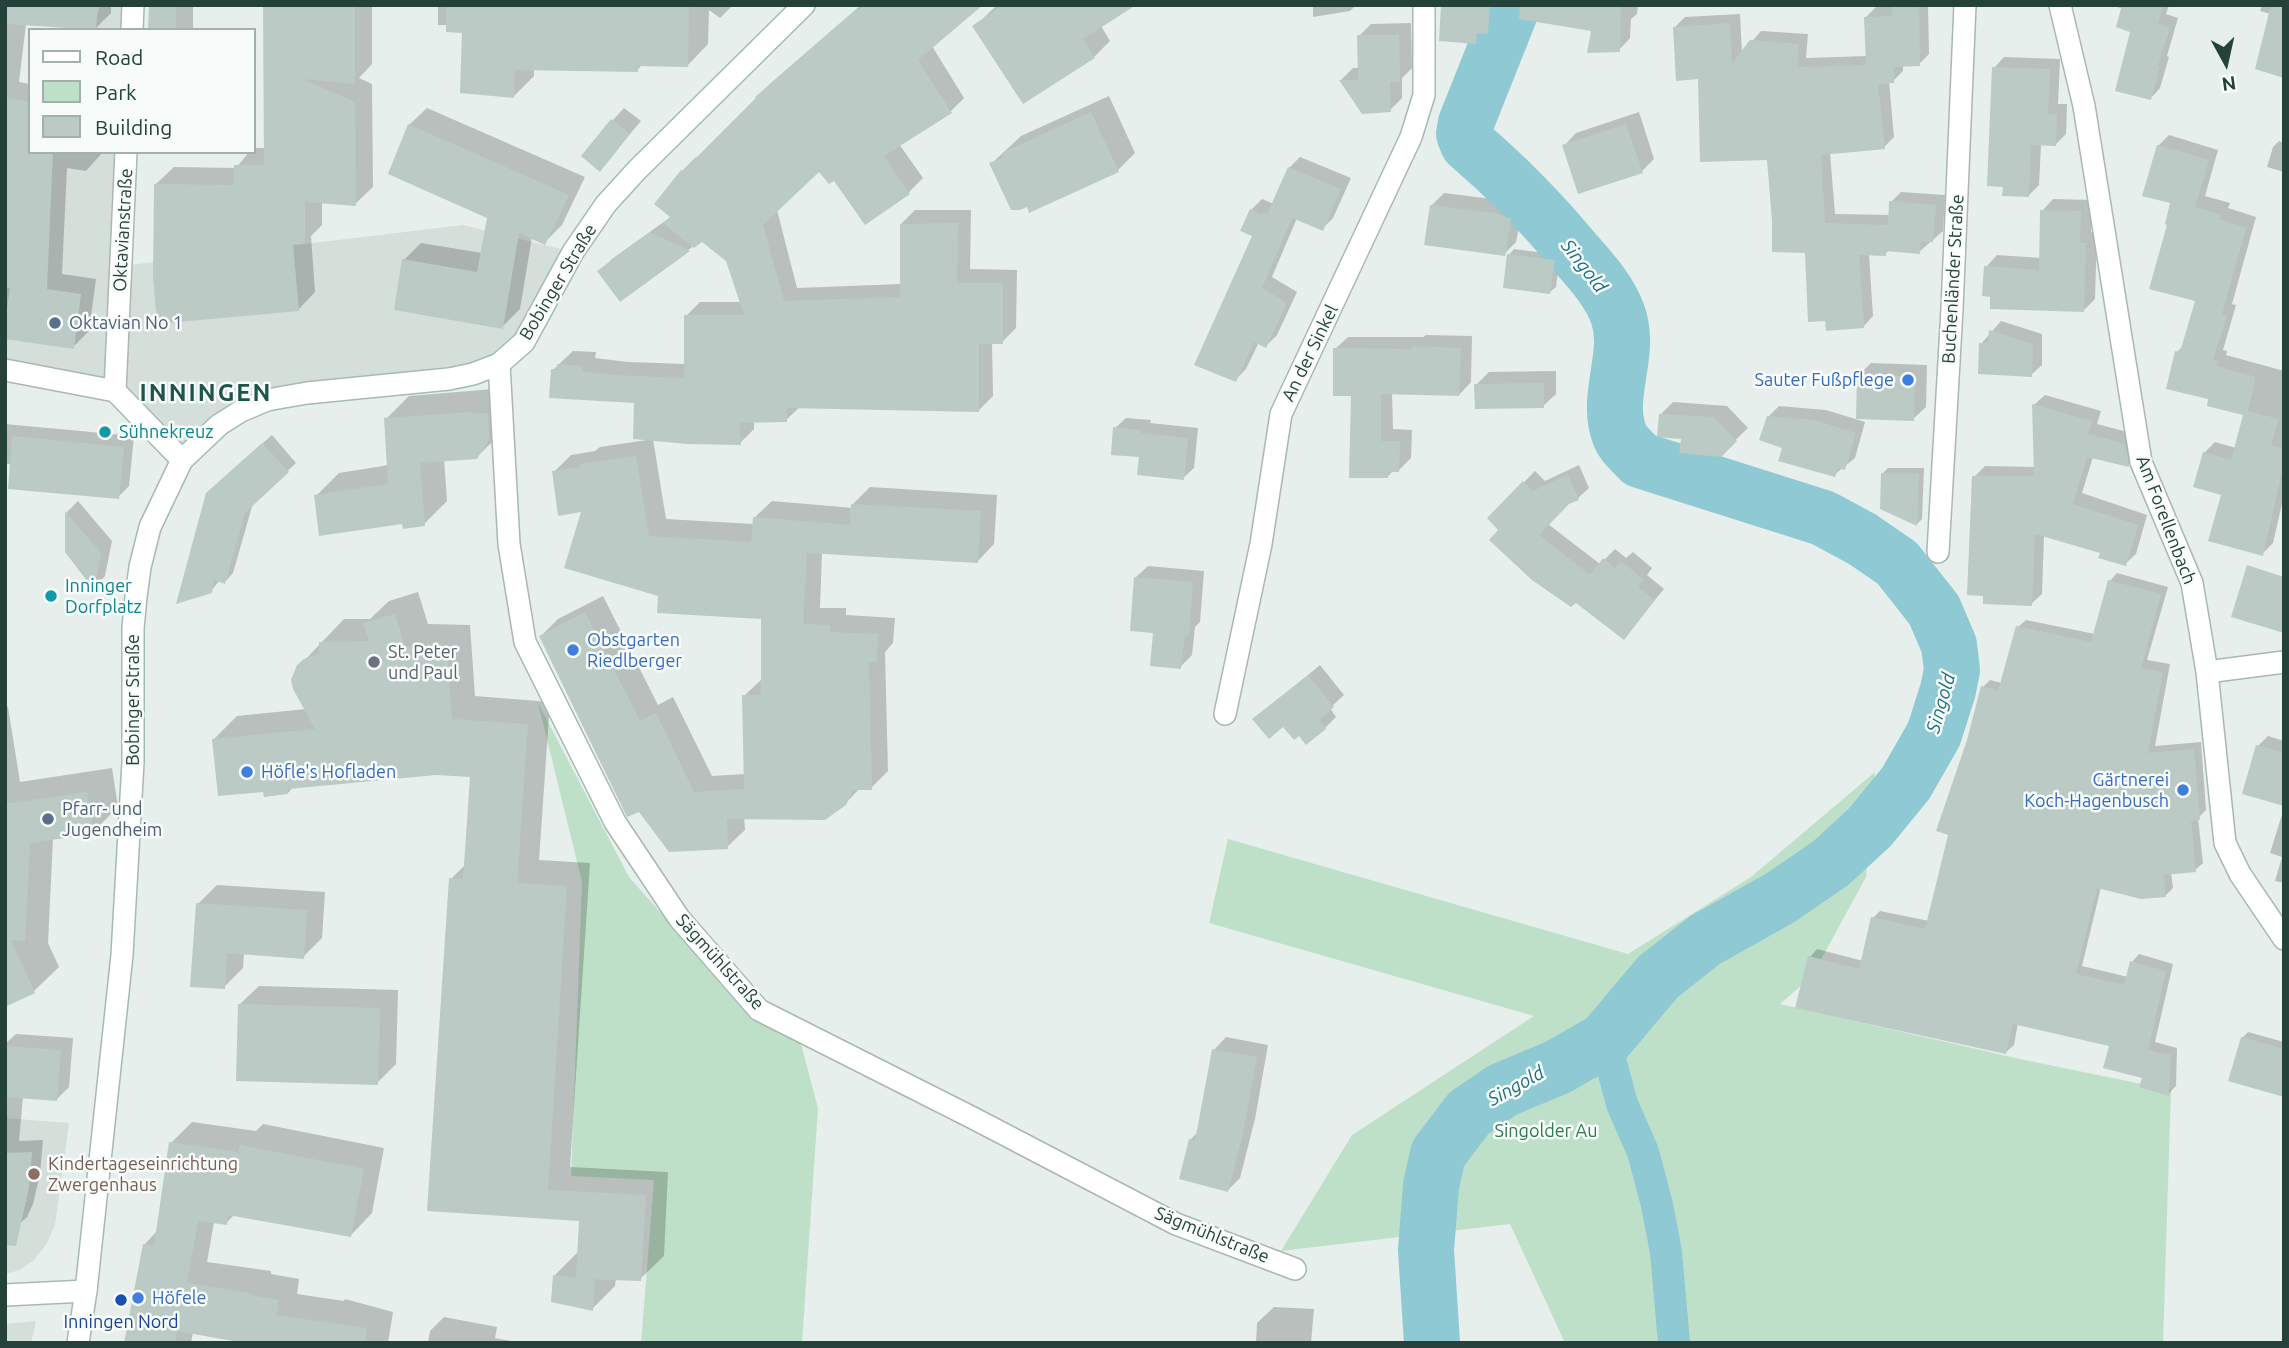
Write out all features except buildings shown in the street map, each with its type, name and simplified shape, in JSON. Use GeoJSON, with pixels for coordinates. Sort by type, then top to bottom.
{"type":"FeatureCollection","features":[{"type":"Feature","properties":{"kind":"street"},"geometry":{"type":"LineString","coordinates":[[132,28],[133,5]]}},
{"type":"Feature","properties":{"kind":"street","name":"Bobinger Straße"},"geometry":{"type":"LineString","coordinates":[[78,1343],[122,955],[133,762],[133,628],[136,597],[150,527],[182,460],[219,425],[241,411],[267,400],[307,393],[449,379],[473,374],[499,364],[524,342],[573,253],[606,204],[804,5]]}},
{"type":"Feature","properties":{"kind":"street","name":"An der Sinkel"},"geometry":{"type":"LineString","coordinates":[[1225,714],[1261,544],[1280,414],[1411,137],[1424,95],[1424,5]]}},
{"type":"Feature","properties":{"kind":"street","name":"Buchenländer Straße"},"geometry":{"type":"LineString","coordinates":[[1938,552],[1965,5]]}},
{"type":"Feature","properties":{"kind":"street","name":"Am Forellenbach"},"geometry":{"type":"LineString","coordinates":[[2060,5],[2084,106],[2141,462],[2192,583],[2207,672],[2225,844],[2240,874],[2284,939]]}},
{"type":"Feature","properties":{"kind":"street","name":"Oktavianstraße"},"geometry":{"type":"LineString","coordinates":[[115,391],[126,154]]}},
{"type":"Feature","properties":{"kind":"street","name":"Sägmühlstraße"},"geometry":{"type":"LineString","coordinates":[[499,364],[509,544],[525,642],[615,822],[679,918],[750,1000],[759,1010],[1176,1224],[1295,1269]]}},
{"type":"Feature","properties":{"kind":"street"},"geometry":{"type":"LineString","coordinates":[[5,370],[115,391],[182,460]]}},
{"type":"Feature","properties":{"kind":"street"},"geometry":{"type":"LineString","coordinates":[[2207,672],[2284,662]]}},
{"type":"Feature","properties":{"kind":"street"},"geometry":{"type":"LineString","coordinates":[[5,1295],[86,1291]]}},
{"type":"Feature","properties":{"kind":"shaded area"},"geometry":{"type":"Polygon","coordinates":[[[102,5],[133,5],[132,28],[86,28],[102,5]]]}},
{"type":"Feature","properties":{"kind":"shaded area"},"geometry":{"type":"Polygon","coordinates":[[[5,148],[28,152],[28,154],[126,154],[121,266],[463,225],[573,252],[499,364],[267,400],[182,460],[115,391],[5,370],[5,148]]]}},
{"type":"Feature","properties":{"kind":"shaded area","name":"Kindertageseinrichtung Zwergenhaus"},"geometry":{"type":"Polygon","coordinates":[[[5,1118],[69,1123],[55,1225],[46,1245],[34,1260],[20,1270],[5,1274],[5,1118]]]}},
{"type":"Feature","properties":{"kind":"shaded area"},"geometry":{"type":"Polygon","coordinates":[[[36,1321],[31,1343],[5,1343],[5,1324],[36,1321]]]}},
{"type":"Feature","properties":{"kind":"green space"},"geometry":{"type":"Polygon","coordinates":[[[538,703],[629,877],[747,1010],[801,1044],[818,1108],[802,1343],[641,1343],[654,1180],[571,1176],[582,882],[538,703]]]}},
{"type":"Feature","properties":{"kind":"green space","name":"Singolder Au"},"geometry":{"type":"Polygon","coordinates":[[[1875,772],[1866,877],[1812,976],[1780,1004],[2020,1059],[2171,1090],[2163,1343],[1565,1343],[1510,1224],[1281,1251],[1352,1135],[1534,1016],[1209,923],[1228,839],[1628,954],[1751,877],[1875,772]]]}},
{"type":"Feature","properties":{"kind":"waterway","name":"Singold"},"geometry":{"type":"LineString","coordinates":[[1432,1343],[1426,1250],[1431,1186],[1438,1154],[1469,1113],[1503,1090],[1558,1067],[1605,1040],[1658,977],[1705,940],[1780,898],[1831,863],[1870,827],[1906,783],[1934,734],[1952,670],[1949,645],[1934,610],[1897,563],[1862,539],[1823,518],[1640,460],[1621,439],[1615,406],[1622,345],[1615,307],[1600,283],[1564,239],[1511,183],[1468,144],[1464,134],[1513,5]]}},
{"type":"Feature","properties":{"kind":"waterway"},"geometry":{"type":"LineString","coordinates":[[1605,1040],[1622,1104],[1643,1152],[1657,1205],[1666,1252],[1674,1343]]}},
{"type":"Feature","properties":{"kind":"place","name":"Oktavian No 1"},"geometry":{"type":"Point","coordinates":[55,323]}},
{"type":"Feature","properties":{"kind":"place","name":"Sauter Fußpflege"},"geometry":{"type":"Point","coordinates":[1908,380]}},
{"type":"Feature","properties":{"kind":"place","name":"Sühnekreuz"},"geometry":{"type":"Point","coordinates":[105,432]}},
{"type":"Feature","properties":{"kind":"place","name":"Inninger Dorfplatz"},"geometry":{"type":"Point","coordinates":[51,596]}},
{"type":"Feature","properties":{"kind":"place","name":"Obstgarten Riedlberger"},"geometry":{"type":"Point","coordinates":[573,650]}},
{"type":"Feature","properties":{"kind":"place","name":"St. Peter und Paul"},"geometry":{"type":"Point","coordinates":[374,662]}},
{"type":"Feature","properties":{"kind":"place","name":"Höfle's Hofladen"},"geometry":{"type":"Point","coordinates":[247,772]}},
{"type":"Feature","properties":{"kind":"place","name":"Gärtnerei Koch-Hagenbusch"},"geometry":{"type":"Point","coordinates":[2183,790]}},
{"type":"Feature","properties":{"kind":"place","name":"Pfarr- und Jugendheim"},"geometry":{"type":"Point","coordinates":[48,819]}},
{"type":"Feature","properties":{"kind":"place","name":"Kindertageseinrichtung Zwergenhaus"},"geometry":{"type":"Point","coordinates":[34,1174]}},
{"type":"Feature","properties":{"kind":"place","name":"Höfele"},"geometry":{"type":"Point","coordinates":[138,1298]}},
{"type":"Feature","properties":{"kind":"place","name":"Inningen Nord"},"geometry":{"type":"Point","coordinates":[121,1300]}},
{"type":"Feature","properties":{"kind":"district","name":"INNINGEN"},"geometry":{"type":"Point","coordinates":[206,393]}}]}
